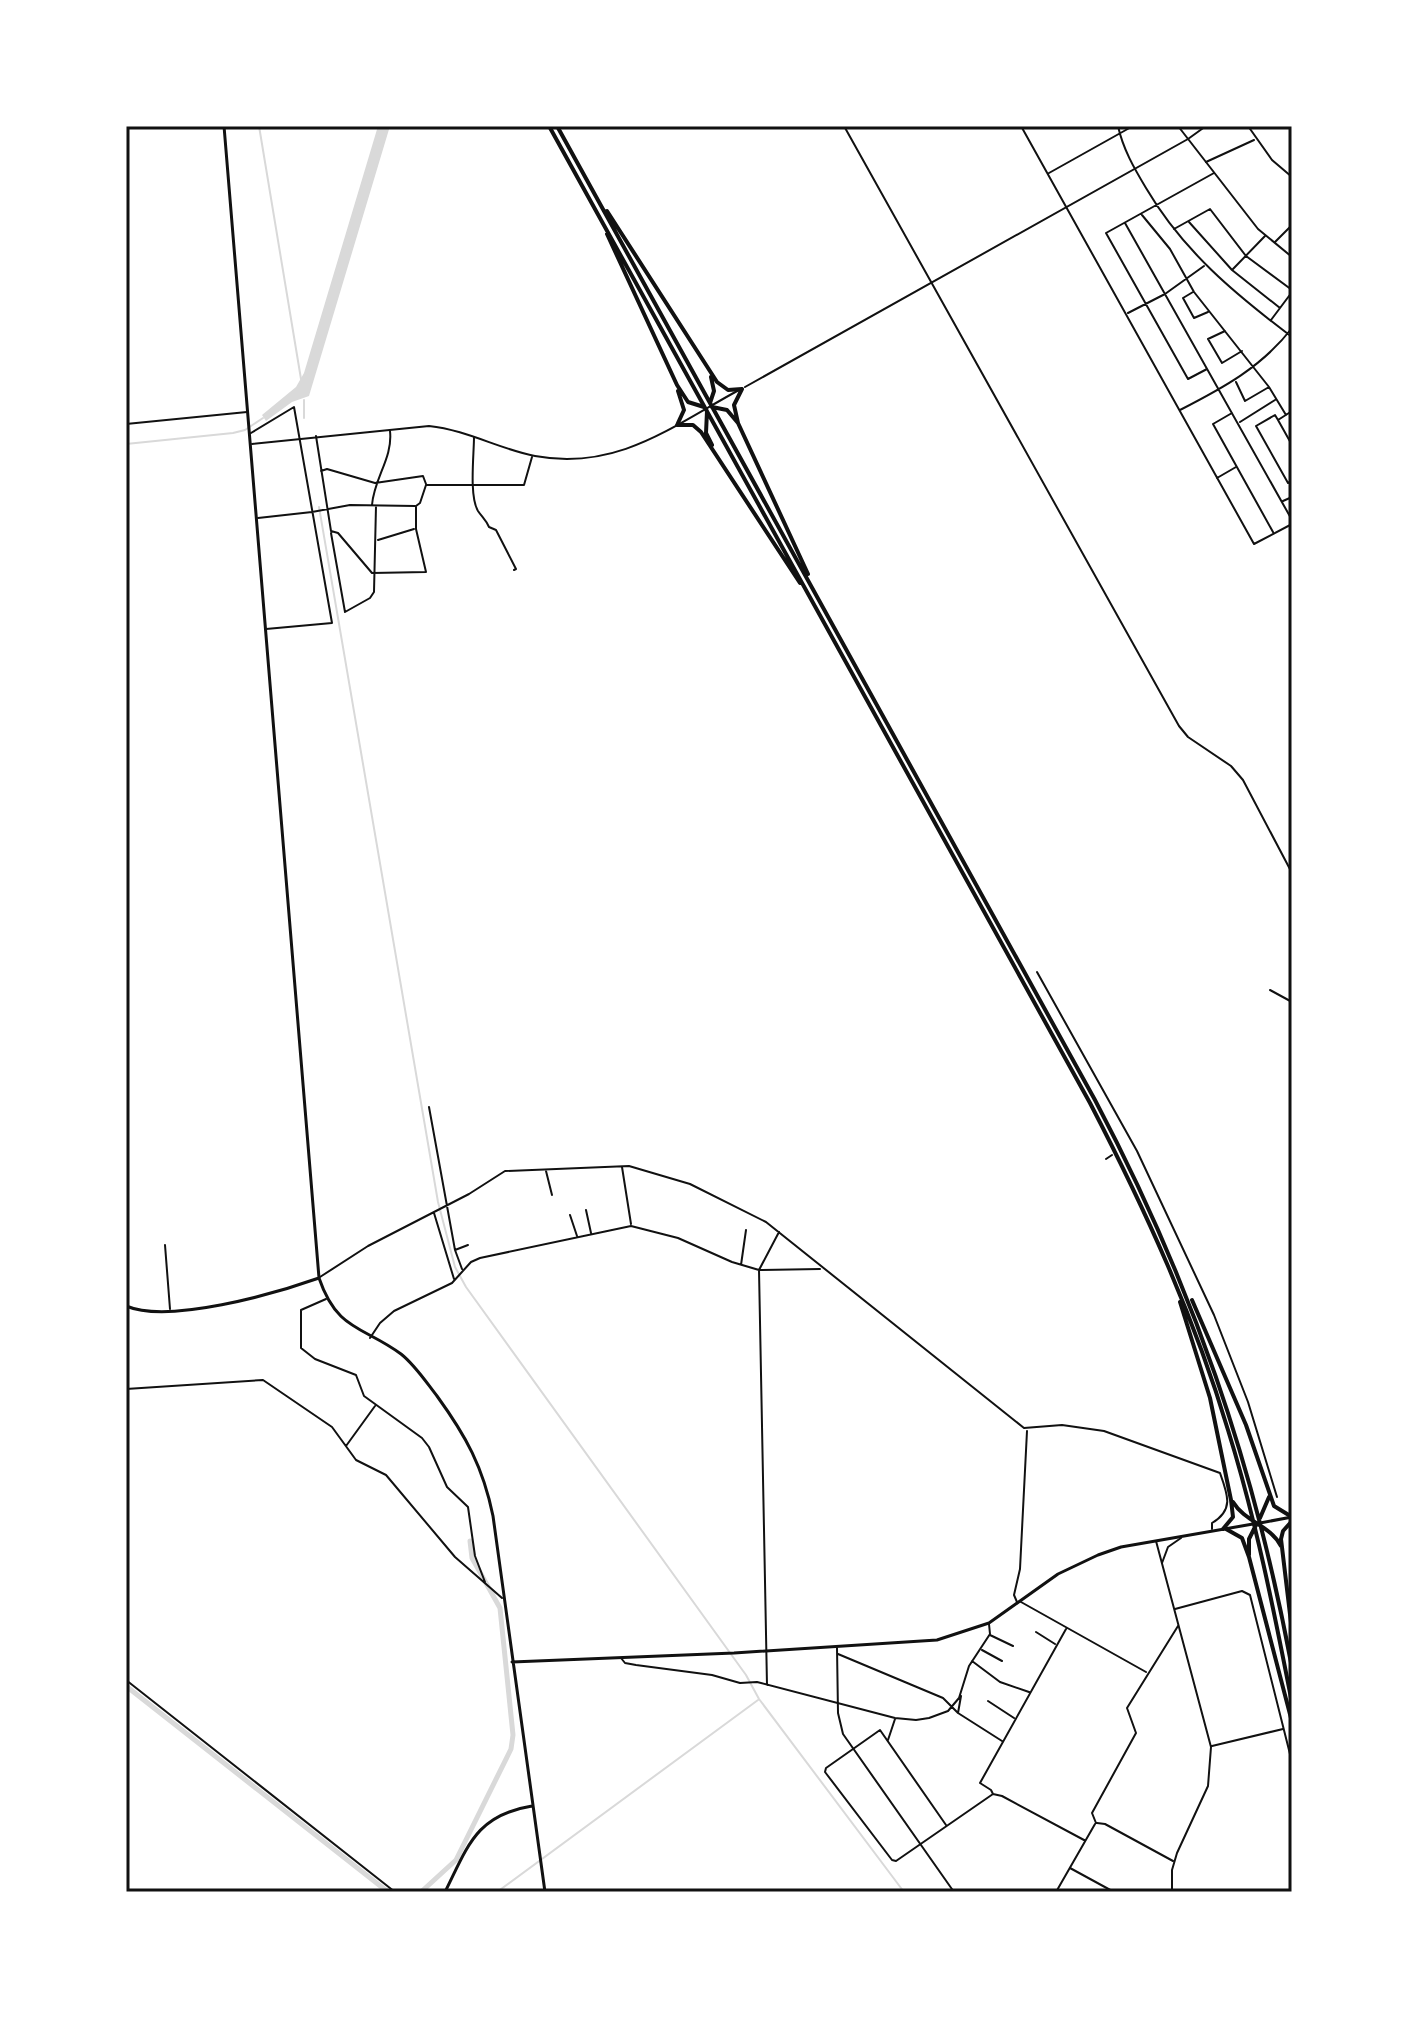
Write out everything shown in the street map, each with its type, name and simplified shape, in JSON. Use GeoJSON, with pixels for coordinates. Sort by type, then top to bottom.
{"type":"FeatureCollection","features":[{"type":"Feature","properties":{"kind":"highway"},"geometry":{"type":"LineString","coordinates":[[549,126],[721,387],[742,389]]}},
{"type":"Feature","properties":{"kind":"highway"},"geometry":{"type":"LineString","coordinates":[[557,126],[591,194],[822,605],[1095,1100],[1144,1195],[1215,1369],[1253,1492],[1292,1703]]}},
{"type":"Feature","properties":{"kind":"highway"},"geometry":{"type":"LineString","coordinates":[[591,194],[677,385],[684,406],[677,425],[697,427],[816,609]]}},
{"type":"Feature","properties":{"kind":"highway"},"geometry":{"type":"LineString","coordinates":[[700,354],[714,385],[706,433],[717,458]]}},
{"type":"Feature","properties":{"kind":"highway"},"geometry":{"type":"LineString","coordinates":[[677,385],[688,402],[727,410],[738,423]]}},
{"type":"Feature","properties":{"kind":"highway"},"geometry":{"type":"LineString","coordinates":[[742,389],[734,405],[738,423],[822,605]]}},
{"type":"Feature","properties":{"kind":"highway"},"geometry":{"type":"LineString","coordinates":[[722,430],[816,609],[1090,1103],[1138,1198],[1175,1283],[1217,1395],[1265,1554],[1292,1668]]}},
{"type":"Feature","properties":{"kind":"highway"},"geometry":{"type":"LineString","coordinates":[[1181,1280],[1246,1425],[1262,1466],[1269,1496],[1276,1509],[1292,1518],[1283,1531],[1282,1548],[1292,1631]]}},
{"type":"Feature","properties":{"kind":"highway"},"geometry":{"type":"LineString","coordinates":[[1175,1283],[1205,1380],[1231,1500],[1233,1517],[1225,1529],[1242,1538],[1249,1557],[1292,1722]]}},
{"type":"Feature","properties":{"kind":"highway"},"geometry":{"type":"LineString","coordinates":[[1249,1557],[1249,1539],[1266,1509],[1269,1496]]}},
{"type":"Feature","properties":{"kind":"highway"},"geometry":{"type":"LineString","coordinates":[[1231,1500],[1241,1514],[1273,1534],[1282,1548]]}},
{"type":"Feature","properties":{"kind":"main road"},"geometry":{"type":"LineString","coordinates":[[224,126],[319,1278],[326,1299],[358,1331],[400,1354],[416,1369],[464,1434],[490,1503],[545,1892]]}},
{"type":"Feature","properties":{"kind":"main road"},"geometry":{"type":"LineString","coordinates":[[126,1306],[146,1313],[170,1310],[264,1296],[319,1278]]}},
{"type":"Feature","properties":{"kind":"main road"},"geometry":{"type":"LineString","coordinates":[[512,1662],[734,1653],[922,1642],[951,1637],[989,1623],[1058,1574],[1121,1547],[1292,1518]]}},
{"type":"Feature","properties":{"kind":"main road"},"geometry":{"type":"LineString","coordinates":[[445,1892],[475,1834],[486,1822],[513,1809],[532,1806]]}},
{"type":"Feature","properties":{"kind":"street"},"geometry":{"type":"LineString","coordinates":[[844,126],[1179,726],[1188,737],[1231,766],[1243,780],[1292,873]]}},
{"type":"Feature","properties":{"kind":"street"},"geometry":{"type":"LineString","coordinates":[[1027,126],[1022,127],[1254,544],[1292,522],[1125,223]]}},
{"type":"Feature","properties":{"kind":"street"},"geometry":{"type":"LineString","coordinates":[[1118,126],[1135,169],[1173,230],[1205,266],[1292,337]]}},
{"type":"Feature","properties":{"kind":"street"},"geometry":{"type":"LineString","coordinates":[[1048,174],[1133,126]]}},
{"type":"Feature","properties":{"kind":"street"},"geometry":{"type":"LineString","coordinates":[[1178,126],[1266,235],[1292,257]]}},
{"type":"Feature","properties":{"kind":"street"},"geometry":{"type":"LineString","coordinates":[[251,444],[429,426],[452,428],[532,456],[584,460],[612,455],[646,442],[932,284],[1206,126]]}},
{"type":"Feature","properties":{"kind":"street"},"geometry":{"type":"LineString","coordinates":[[1248,126],[1272,160],[1292,177]]}},
{"type":"Feature","properties":{"kind":"street"},"geometry":{"type":"LineString","coordinates":[[1206,162],[1255,139]]}},
{"type":"Feature","properties":{"kind":"street"},"geometry":{"type":"LineString","coordinates":[[1208,369],[1188,379],[1106,233],[1214,173]]}},
{"type":"Feature","properties":{"kind":"street"},"geometry":{"type":"LineString","coordinates":[[1173,230],[1210,209],[1246,256],[1292,291],[1270,321]]}},
{"type":"Feature","properties":{"kind":"street"},"geometry":{"type":"LineString","coordinates":[[1141,214],[1170,249],[1194,292],[1269,387],[1286,415]]}},
{"type":"Feature","properties":{"kind":"street"},"geometry":{"type":"LineString","coordinates":[[1188,221],[1232,270],[1280,308]]}},
{"type":"Feature","properties":{"kind":"street"},"geometry":{"type":"LineString","coordinates":[[1274,242],[1292,225]]}},
{"type":"Feature","properties":{"kind":"street"},"geometry":{"type":"LineString","coordinates":[[1232,270],[1266,235]]}},
{"type":"Feature","properties":{"kind":"street"},"geometry":{"type":"LineString","coordinates":[[1126,314],[1165,294],[1205,266]]}},
{"type":"Feature","properties":{"kind":"street"},"geometry":{"type":"LineString","coordinates":[[1194,292],[1183,298],[1194,318],[1209,311]]}},
{"type":"Feature","properties":{"kind":"street"},"geometry":{"type":"LineString","coordinates":[[1179,411],[1235,381],[1279,345],[1292,328]]}},
{"type":"Feature","properties":{"kind":"street"},"geometry":{"type":"LineString","coordinates":[[1226,330],[1208,339],[1222,363],[1242,351]]}},
{"type":"Feature","properties":{"kind":"street"},"geometry":{"type":"LineString","coordinates":[[1235,381],[1245,401],[1269,387]]}},
{"type":"Feature","properties":{"kind":"street"},"geometry":{"type":"LineString","coordinates":[[1238,423],[1276,399]]}},
{"type":"Feature","properties":{"kind":"street"},"geometry":{"type":"LineString","coordinates":[[250,432],[294,407],[332,623],[266,629]]}},
{"type":"Feature","properties":{"kind":"street"},"geometry":{"type":"LineString","coordinates":[[1278,420],[1292,411]]}},
{"type":"Feature","properties":{"kind":"street"},"geometry":{"type":"LineString","coordinates":[[126,424],[248,412]]}},
{"type":"Feature","properties":{"kind":"street"},"geometry":{"type":"LineString","coordinates":[[1232,413],[1213,424],[1274,533]]}},
{"type":"Feature","properties":{"kind":"street"},"geometry":{"type":"LineString","coordinates":[[1292,445],[1275,415],[1256,426],[1288,483],[1292,481]]}},
{"type":"Feature","properties":{"kind":"street"},"geometry":{"type":"LineString","coordinates":[[314,436],[345,612],[370,598],[374,592],[375,483],[390,450],[390,431]]}},
{"type":"Feature","properties":{"kind":"street"},"geometry":{"type":"LineString","coordinates":[[474,436],[473,484],[477,510],[484,515],[489,527],[496,530],[514,570]]}},
{"type":"Feature","properties":{"kind":"street"},"geometry":{"type":"LineString","coordinates":[[426,485],[524,485],[532,456]]}},
{"type":"Feature","properties":{"kind":"street"},"geometry":{"type":"LineString","coordinates":[[1216,478],[1236,467]]}},
{"type":"Feature","properties":{"kind":"street"},"geometry":{"type":"LineString","coordinates":[[257,519],[350,505],[416,506],[426,485],[423,476],[375,483],[327,469],[321,471]]}},
{"type":"Feature","properties":{"kind":"street"},"geometry":{"type":"LineString","coordinates":[[1282,502],[1292,497]]}},
{"type":"Feature","properties":{"kind":"street"},"geometry":{"type":"LineString","coordinates":[[331,531],[338,533],[372,573],[426,572],[416,529],[416,506]]}},
{"type":"Feature","properties":{"kind":"street"},"geometry":{"type":"LineString","coordinates":[[376,540],[416,529]]}},
{"type":"Feature","properties":{"kind":"street"},"geometry":{"type":"LineString","coordinates":[[1037,972],[1137,1151],[1220,1330],[1248,1402],[1277,1497]]}},
{"type":"Feature","properties":{"kind":"street"},"geometry":{"type":"LineString","coordinates":[[1270,990],[1292,1002]]}},
{"type":"Feature","properties":{"kind":"street"},"geometry":{"type":"LineString","coordinates":[[429,1107],[448,1225],[462,1271]]}},
{"type":"Feature","properties":{"kind":"street"},"geometry":{"type":"LineString","coordinates":[[1125,1146],[1131,1143]]}},
{"type":"Feature","properties":{"kind":"street"},"geometry":{"type":"LineString","coordinates":[[1106,1159],[1112,1155]]}},
{"type":"Feature","properties":{"kind":"street"},"geometry":{"type":"LineString","coordinates":[[319,1278],[368,1246],[505,1171],[622,1166],[690,1184],[746,1211],[779,1232],[821,1269],[1027,1430],[1062,1425],[1104,1431],[1220,1473],[1228,1504],[1222,1518],[1212,1523],[1212,1532]]}},
{"type":"Feature","properties":{"kind":"street"},"geometry":{"type":"LineString","coordinates":[[622,1166],[631,1226]]}},
{"type":"Feature","properties":{"kind":"street"},"geometry":{"type":"LineString","coordinates":[[546,1170],[552,1195]]}},
{"type":"Feature","properties":{"kind":"street"},"geometry":{"type":"LineString","coordinates":[[586,1210],[591,1235]]}},
{"type":"Feature","properties":{"kind":"street"},"geometry":{"type":"LineString","coordinates":[[435,1211],[455,1279]]}},
{"type":"Feature","properties":{"kind":"street"},"geometry":{"type":"LineString","coordinates":[[570,1215],[577,1237]]}},
{"type":"Feature","properties":{"kind":"street"},"geometry":{"type":"LineString","coordinates":[[657,1223],[657,1231]]}},
{"type":"Feature","properties":{"kind":"street"},"geometry":{"type":"LineString","coordinates":[[370,1338],[380,1323],[394,1311],[455,1279],[480,1258],[631,1226],[657,1231],[759,1270],[821,1269]]}},
{"type":"Feature","properties":{"kind":"street"},"geometry":{"type":"LineString","coordinates":[[741,1265],[746,1230]]}},
{"type":"Feature","properties":{"kind":"street"},"geometry":{"type":"LineString","coordinates":[[767,1685],[759,1270],[779,1232]]}},
{"type":"Feature","properties":{"kind":"street"},"geometry":{"type":"LineString","coordinates":[[165,1245],[170,1310]]}},
{"type":"Feature","properties":{"kind":"street"},"geometry":{"type":"LineString","coordinates":[[455,1250],[468,1245]]}},
{"type":"Feature","properties":{"kind":"street"},"geometry":{"type":"LineString","coordinates":[[326,1299],[301,1310],[301,1348],[315,1359],[356,1375],[364,1396],[422,1438],[447,1487],[468,1507],[475,1556],[485,1584]]}},
{"type":"Feature","properties":{"kind":"street"},"geometry":{"type":"LineString","coordinates":[[1214,1334],[1220,1330]]}},
{"type":"Feature","properties":{"kind":"street"},"geometry":{"type":"LineString","coordinates":[[126,1389],[263,1380],[332,1427],[356,1460],[386,1475],[451,1553],[503,1598]]}},
{"type":"Feature","properties":{"kind":"street"},"geometry":{"type":"LineString","coordinates":[[345,1447],[375,1406]]}},
{"type":"Feature","properties":{"kind":"street"},"geometry":{"type":"LineString","coordinates":[[1027,1430],[1020,1569],[1014,1595],[1019,1603],[1147,1672]]}},
{"type":"Feature","properties":{"kind":"street"},"geometry":{"type":"LineString","coordinates":[[1161,1565],[1166,1550],[1182,1537]]}},
{"type":"Feature","properties":{"kind":"street"},"geometry":{"type":"LineString","coordinates":[[1156,1541],[1211,1747],[1211,1768],[1205,1795],[1174,1861],[1172,1892]]}},
{"type":"Feature","properties":{"kind":"street"},"geometry":{"type":"LineString","coordinates":[[1174,1609],[1242,1591],[1249,1593],[1292,1762]]}},
{"type":"Feature","properties":{"kind":"street"},"geometry":{"type":"LineString","coordinates":[[958,1713],[972,1661],[990,1635],[989,1623]]}},
{"type":"Feature","properties":{"kind":"street"},"geometry":{"type":"LineString","coordinates":[[1096,1823],[1092,1813],[1136,1733],[1127,1708],[1178,1626]]}},
{"type":"Feature","properties":{"kind":"street"},"geometry":{"type":"LineString","coordinates":[[1066,1629],[980,1783],[993,1794],[1084,1840]]}},
{"type":"Feature","properties":{"kind":"street"},"geometry":{"type":"LineString","coordinates":[[1036,1632],[1057,1645]]}},
{"type":"Feature","properties":{"kind":"street"},"geometry":{"type":"LineString","coordinates":[[990,1635],[1013,1646]]}},
{"type":"Feature","properties":{"kind":"street"},"geometry":{"type":"LineString","coordinates":[[837,1647],[837,1703],[841,1726],[853,1749],[954,1892]]}},
{"type":"Feature","properties":{"kind":"street"},"geometry":{"type":"LineString","coordinates":[[980,1648],[1002,1661]]}},
{"type":"Feature","properties":{"kind":"street"},"geometry":{"type":"LineString","coordinates":[[837,1654],[943,1698],[958,1713],[1003,1741]]}},
{"type":"Feature","properties":{"kind":"street"},"geometry":{"type":"LineString","coordinates":[[620,1658],[625,1663],[636,1665],[754,1682],[909,1721],[944,1713],[961,1694]]}},
{"type":"Feature","properties":{"kind":"street"},"geometry":{"type":"LineString","coordinates":[[972,1661],[1000,1682],[1030,1692]]}},
{"type":"Feature","properties":{"kind":"street"},"geometry":{"type":"LineString","coordinates":[[126,1680],[395,1892]]}},
{"type":"Feature","properties":{"kind":"street"},"geometry":{"type":"LineString","coordinates":[[988,1701],[1016,1719]]}},
{"type":"Feature","properties":{"kind":"street"},"geometry":{"type":"LineString","coordinates":[[888,1742],[895,1718]]}},
{"type":"Feature","properties":{"kind":"street"},"geometry":{"type":"LineString","coordinates":[[1211,1747],[1283,1729]]}},
{"type":"Feature","properties":{"kind":"street"},"geometry":{"type":"LineString","coordinates":[[946,1825],[880,1730],[827,1767],[825,1772],[890,1859],[896,1861],[993,1794]]}},
{"type":"Feature","properties":{"kind":"street"},"geometry":{"type":"LineString","coordinates":[[1056,1892],[1096,1823]]}},
{"type":"Feature","properties":{"kind":"street"},"geometry":{"type":"LineString","coordinates":[[1096,1823],[1105,1824],[1174,1861]]}},
{"type":"Feature","properties":{"kind":"street"},"geometry":{"type":"LineString","coordinates":[[1069,1868],[1114,1892]]}},
{"type":"Feature","properties":{"kind":"shaded area"},"geometry":{"type":"Polygon","coordinates":[[[378,126],[390,126],[309,396],[292,402],[266,421],[262,415],[296,387],[304,373],[378,126]]]}},
{"type":"Feature","properties":{"kind":"waterway"},"geometry":{"type":"LineString","coordinates":[[259,126],[301,379]]}},
{"type":"Feature","properties":{"kind":"waterway"},"geometry":{"type":"LineString","coordinates":[[304,400],[304,418]]}},
{"type":"Feature","properties":{"kind":"waterway"},"geometry":{"type":"LineString","coordinates":[[126,444],[233,433],[245,430],[263,418]]}},
{"type":"Feature","properties":{"kind":"waterway"},"geometry":{"type":"LineString","coordinates":[[319,507],[438,1202],[455,1267],[466,1287],[746,1675],[759,1699],[904,1892]]}},
{"type":"Feature","properties":{"kind":"waterway"},"geometry":{"type":"LineString","coordinates":[[421,1892],[456,1860],[511,1749],[513,1735],[500,1608],[472,1558],[470,1541]]}},
{"type":"Feature","properties":{"kind":"waterway"},"geometry":{"type":"LineString","coordinates":[[126,1686],[388,1892]]}},
{"type":"Feature","properties":{"kind":"waterway"},"geometry":{"type":"LineString","coordinates":[[497,1892],[758,1700]]}}]}
